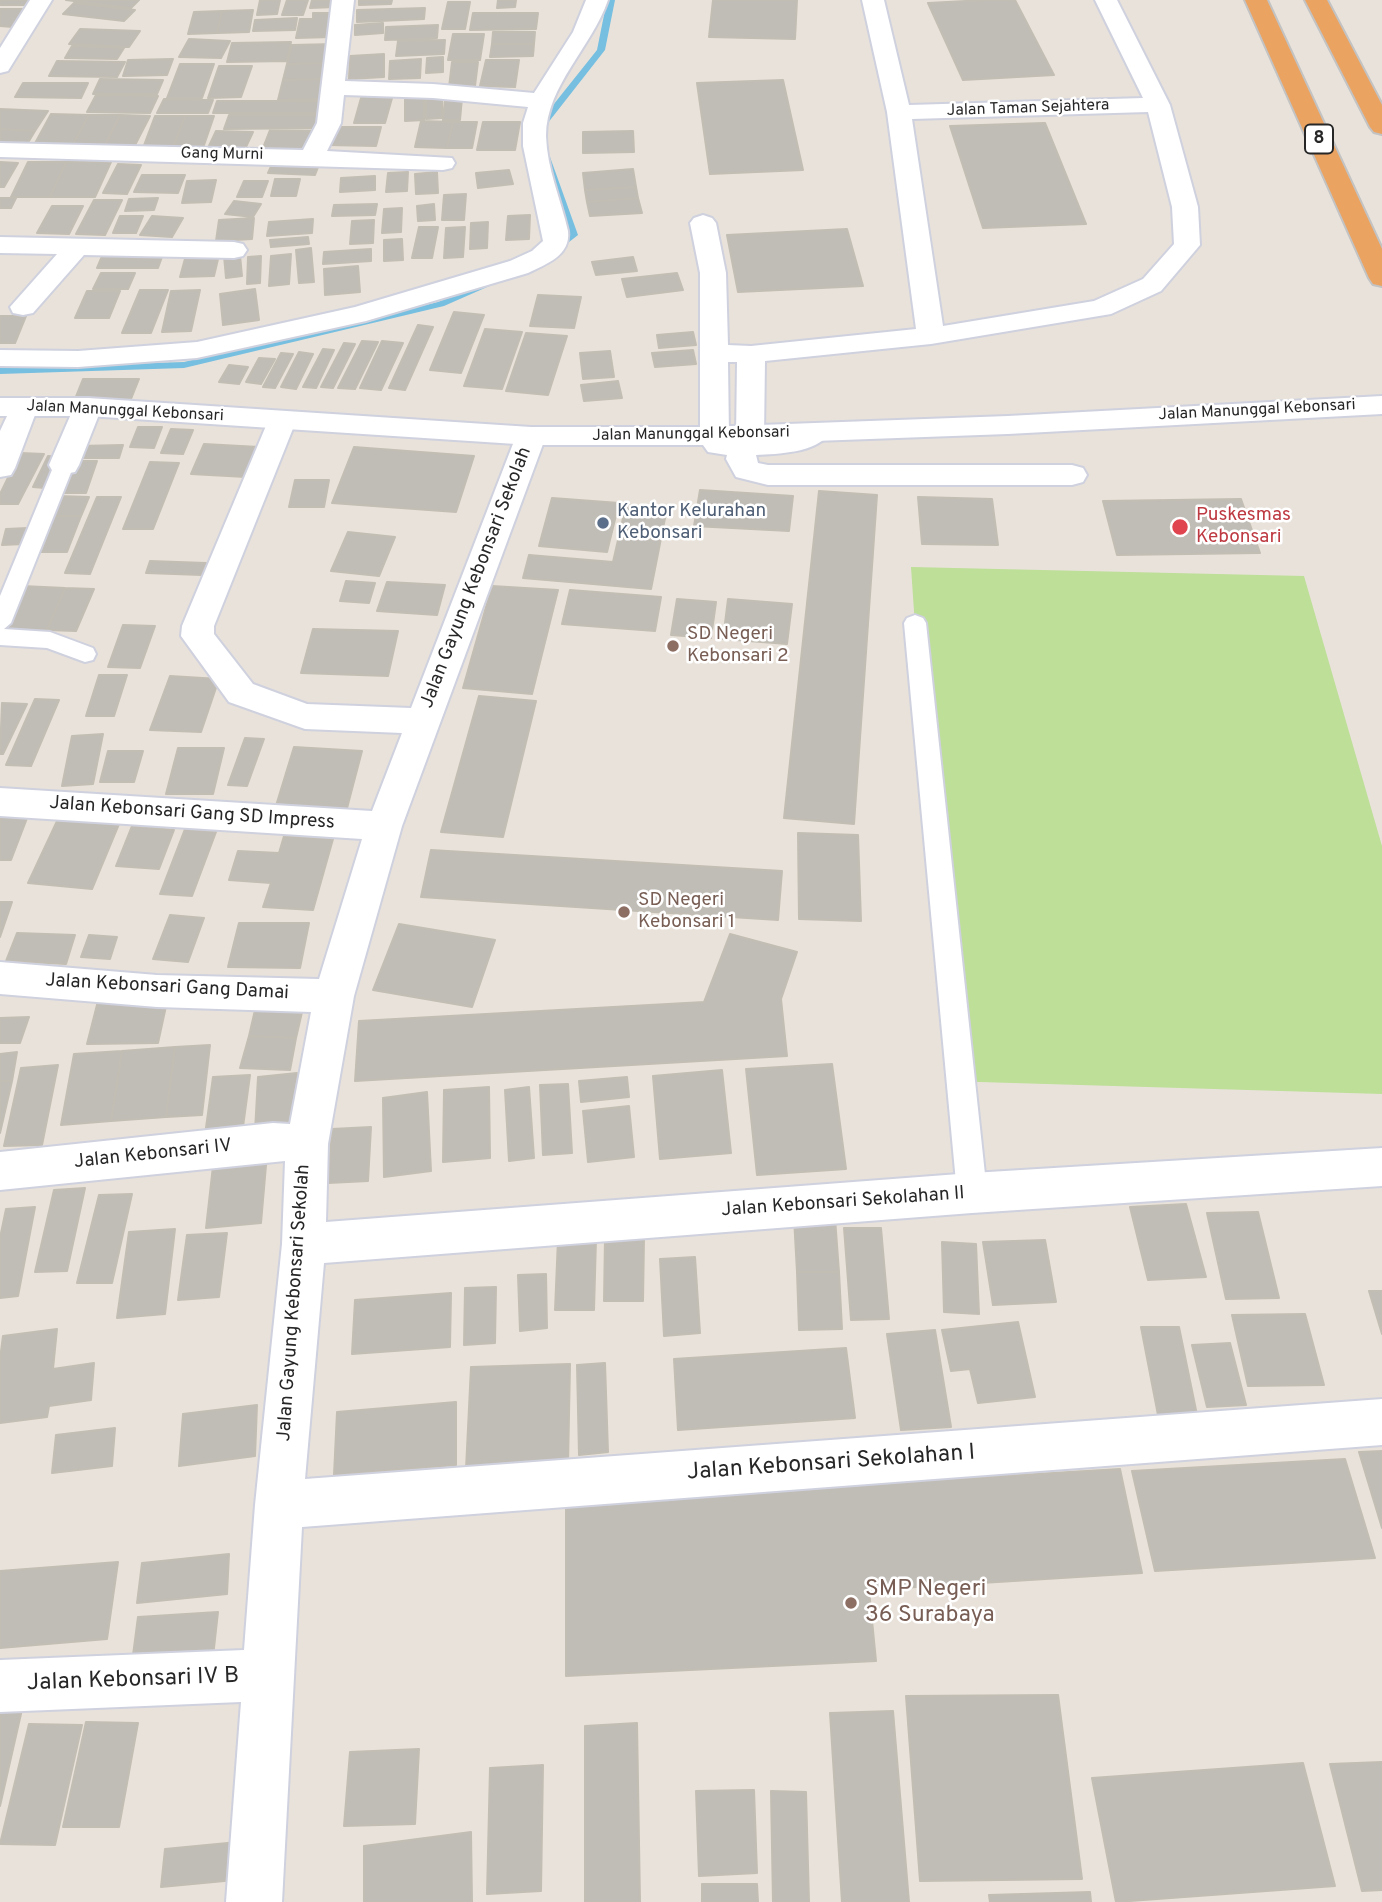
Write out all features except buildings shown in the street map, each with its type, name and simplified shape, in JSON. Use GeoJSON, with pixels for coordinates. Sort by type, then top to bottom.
{"type":"FeatureCollection","features":[{"type":"Feature","properties":{"kind":"highway","name":"8"},"geometry":{"type":"LineString","coordinates":[[1256,0],[1382,278]]}},
{"type":"Feature","properties":{"kind":"highway"},"geometry":{"type":"LineString","coordinates":[[1316,0],[1382,127]]}},
{"type":"Feature","properties":{"kind":"street"},"geometry":{"type":"LineString","coordinates":[[0,66],[41,0]]}},
{"type":"Feature","properties":{"kind":"street"},"geometry":{"type":"LineString","coordinates":[[311,158],[329,123],[342,0]]}},
{"type":"Feature","properties":{"kind":"street"},"geometry":{"type":"LineString","coordinates":[[0,358],[78,359],[197,350],[356,314],[519,267],[541,257],[556,243],[557,230],[538,166],[534,139],[535,120],[543,102],[593,20],[597,0]]}},
{"type":"Feature","properties":{"kind":"street"},"geometry":{"type":"LineString","coordinates":[[873,0],[899,113],[931,336]]}},
{"type":"Feature","properties":{"kind":"street"},"geometry":{"type":"LineString","coordinates":[[715,353],[751,354],[931,336],[1101,308],[1152,285],[1187,245],[1185,207],[1158,106],[1106,0]]}},
{"type":"Feature","properties":{"kind":"street"},"geometry":{"type":"LineString","coordinates":[[332,88],[433,91],[543,102]]}},
{"type":"Feature","properties":{"kind":"street","name":"Jalan Taman Sejahtera"},"geometry":{"type":"LineString","coordinates":[[899,113],[1158,106]]}},
{"type":"Feature","properties":{"kind":"street","name":"Gang Murni"},"geometry":{"type":"LineString","coordinates":[[0,150],[443,163]]}},
{"type":"Feature","properties":{"kind":"street"},"geometry":{"type":"LineString","coordinates":[[703,223],[713,273],[715,353],[710,435],[704,440],[712,445],[746,441]]}},
{"type":"Feature","properties":{"kind":"street"},"geometry":{"type":"LineString","coordinates":[[0,245],[234,250]]}},
{"type":"Feature","properties":{"kind":"street"},"geometry":{"type":"LineString","coordinates":[[23,307],[77,247]]}},
{"type":"Feature","properties":{"kind":"street"},"geometry":{"type":"LineString","coordinates":[[751,354],[746,441],[741,458],[747,470],[768,475],[1072,475]]}},
{"type":"Feature","properties":{"kind":"street","name":"Jalan Manunggal Kebonsari"},"geometry":{"type":"LineString","coordinates":[[746,441],[790,441],[815,433],[1382,405]]}},
{"type":"Feature","properties":{"kind":"street"},"geometry":{"type":"LineString","coordinates":[[0,468],[12,407]]}},
{"type":"Feature","properties":{"kind":"street","name":"Jalan Manunggal Kebonsari"},"geometry":{"type":"LineString","coordinates":[[12,407],[88,407],[531,436],[710,435]]}},
{"type":"Feature","properties":{"kind":"street"},"geometry":{"type":"LineString","coordinates":[[64,465],[88,407]]}},
{"type":"Feature","properties":{"kind":"street","name":"Jalan Gayung Kebonsari Sekolah"},"geometry":{"type":"LineString","coordinates":[[282,421],[198,626],[197,636],[240,693],[305,716],[423,720]]}},
{"type":"Feature","properties":{"kind":"street","name":"Jalan Gayung Kebonsari Sekolah"},"geometry":{"type":"LineString","coordinates":[[254,1902],[279,1505],[304,1244],[307,1144],[334,996],[384,826],[531,436]]}},
{"type":"Feature","properties":{"kind":"street","name":"Jalan Kebonsari Gang SD Impress"},"geometry":{"type":"LineString","coordinates":[[0,802],[384,826]]}},
{"type":"Feature","properties":{"kind":"street","name":"Jalan Kebonsari Gang Damai"},"geometry":{"type":"LineString","coordinates":[[0,978],[158,991],[334,996]]}},
{"type":"Feature","properties":{"kind":"street","name":"Jalan Kebonsari IV"},"geometry":{"type":"LineString","coordinates":[[0,1171],[273,1142],[307,1144]]}},
{"type":"Feature","properties":{"kind":"street","name":"Jalan Kebonsari Sekolahan II"},"geometry":{"type":"LineString","coordinates":[[304,1244],[972,1193],[1382,1167]]}},
{"type":"Feature","properties":{"kind":"street","name":"Jalan Kebonsari Sekolahan I"},"geometry":{"type":"LineString","coordinates":[[279,1505],[1382,1422]]}},
{"type":"Feature","properties":{"kind":"street","name":"Jalan Kebonsari IV B"},"geometry":{"type":"LineString","coordinates":[[0,1686],[267,1675]]}},
{"type":"Feature","properties":{"kind":"lane"},"geometry":{"type":"LineString","coordinates":[[0,623],[64,465]]}},
{"type":"Feature","properties":{"kind":"lane"},"geometry":{"type":"LineString","coordinates":[[915,623],[972,1193]]}},
{"type":"Feature","properties":{"kind":"lane"},"geometry":{"type":"LineString","coordinates":[[0,636],[50,640],[85,654]]}},
{"type":"Feature","properties":{"kind":"green space"},"geometry":{"type":"Polygon","coordinates":[[[911,567],[1304,576],[1382,846],[1382,1094],[946,1081],[911,567]]]}},
{"type":"Feature","properties":{"kind":"waterway"},"geometry":{"type":"LineString","coordinates":[[537,131],[601,50],[611,0]]}},
{"type":"Feature","properties":{"kind":"waterway"},"geometry":{"type":"LineString","coordinates":[[546,157],[573,235],[555,250]]}},
{"type":"Feature","properties":{"kind":"waterway"},"geometry":{"type":"LineString","coordinates":[[0,371],[184,365],[441,304],[498,280]]}},
{"type":"Feature","properties":{"kind":"place","name":"Kantor Kelurahan Kebonsari"},"geometry":{"type":"Point","coordinates":[603,523]}},
{"type":"Feature","properties":{"kind":"place","name":"Puskesmas Kebonsari"},"geometry":{"type":"Point","coordinates":[1180,527]}},
{"type":"Feature","properties":{"kind":"place","name":"SD Negeri Kebonsari 2"},"geometry":{"type":"Point","coordinates":[673,646]}},
{"type":"Feature","properties":{"kind":"place","name":"SD Negeri Kebonsari 1"},"geometry":{"type":"Point","coordinates":[624,912]}},
{"type":"Feature","properties":{"kind":"place","name":"SMP Negeri 36 Surabaya"},"geometry":{"type":"Point","coordinates":[851,1603]}}]}
